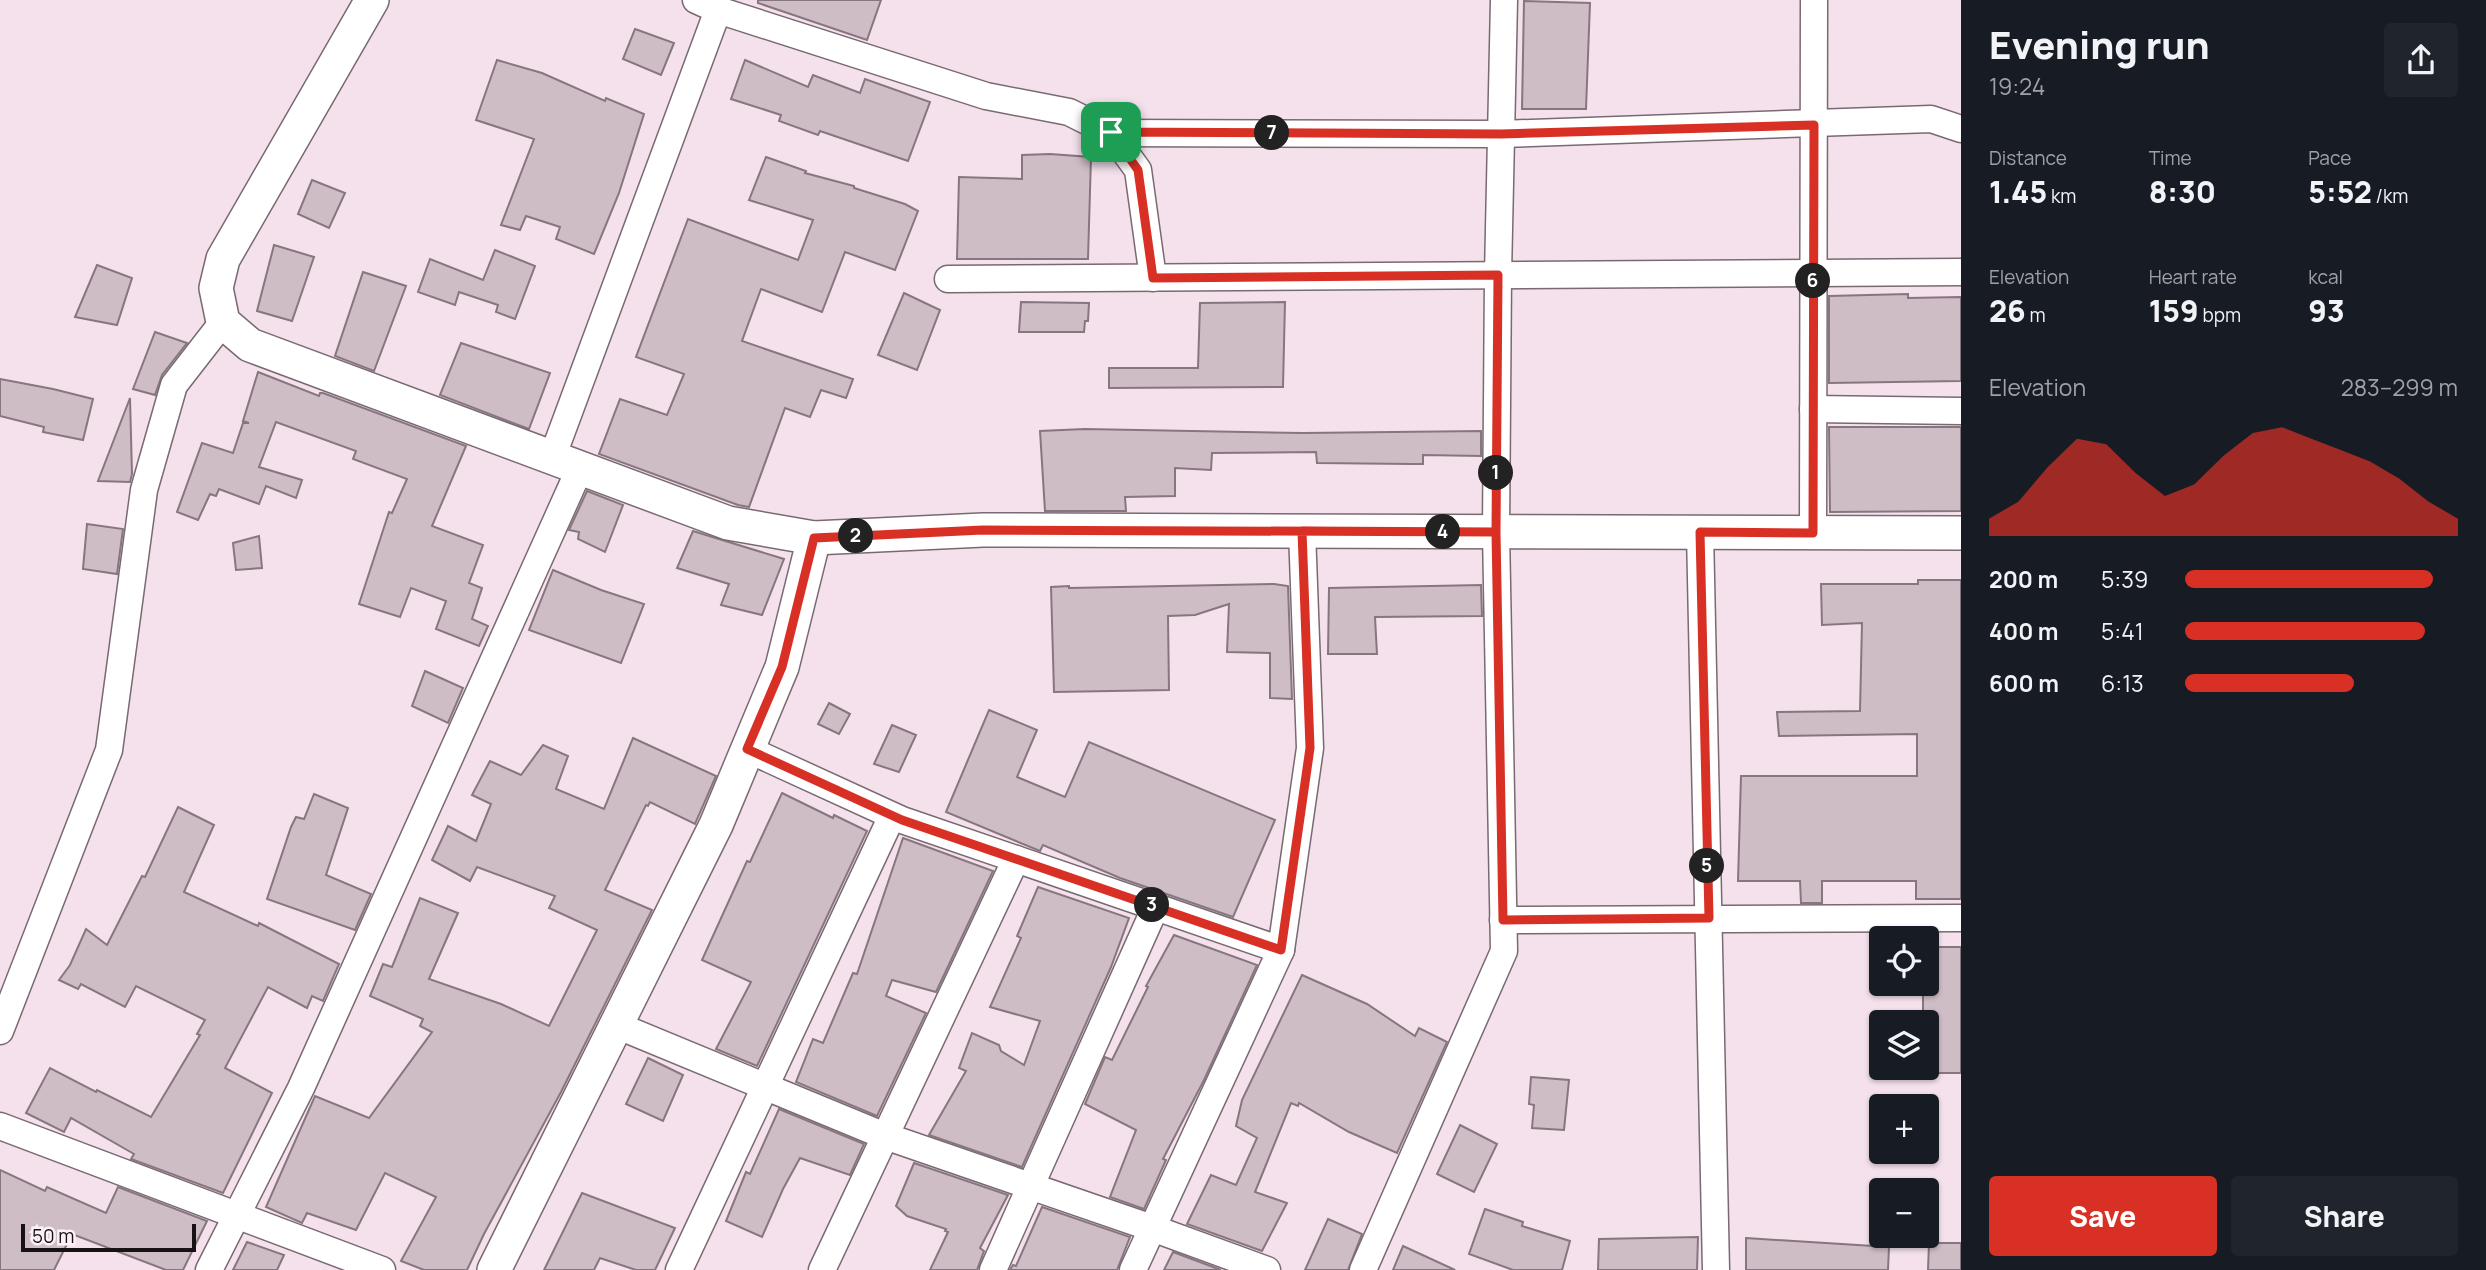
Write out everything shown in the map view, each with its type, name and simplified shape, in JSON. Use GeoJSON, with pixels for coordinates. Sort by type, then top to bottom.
{"type":"FeatureCollection","features":[{"type":"Feature","properties":{"kind":"street"},"geometry":{"type":"LineString","coordinates":[[372,0],[223,259],[216,288],[223,322],[250,345],[728,523],[814,538],[983,530],[1961,533]]}},
{"type":"Feature","properties":{"kind":"street"},"geometry":{"type":"LineString","coordinates":[[1363,1270],[1504,951],[1496,532],[1504,0]]}},
{"type":"Feature","properties":{"kind":"street"},"geometry":{"type":"LineString","coordinates":[[1813,533],[1814,0]]}},
{"type":"Feature","properties":{"kind":"street"},"geometry":{"type":"LineString","coordinates":[[209,1270],[301,1088],[566,463],[707,5],[986,96],[1069,112],[1111,132],[1501,134],[1931,119],[1961,129]]}},
{"type":"Feature","properties":{"kind":"street"},"geometry":{"type":"LineString","coordinates":[[1111,132],[1138,170],[1153,278]]}},
{"type":"Feature","properties":{"kind":"street"},"geometry":{"type":"LineString","coordinates":[[948,279],[1961,272]]}},
{"type":"Feature","properties":{"kind":"street"},"geometry":{"type":"LineString","coordinates":[[0,1031],[110,750],[144,490],[174,385],[223,322]]}},
{"type":"Feature","properties":{"kind":"street"},"geometry":{"type":"LineString","coordinates":[[1813,409],[1961,411]]}},
{"type":"Feature","properties":{"kind":"street"},"geometry":{"type":"LineString","coordinates":[[1133,1270],[1281,950],[1310,748],[1302,531]]}},
{"type":"Feature","properties":{"kind":"street"},"geometry":{"type":"LineString","coordinates":[[1700,532],[1716,1270]]}},
{"type":"Feature","properties":{"kind":"street"},"geometry":{"type":"LineString","coordinates":[[494,1270],[716,825],[782,667],[814,538]]}},
{"type":"Feature","properties":{"kind":"street"},"geometry":{"type":"LineString","coordinates":[[747,749],[892,816],[1281,950]]}},
{"type":"Feature","properties":{"kind":"street"},"geometry":{"type":"LineString","coordinates":[[679,1270],[892,816]]}},
{"type":"Feature","properties":{"kind":"street"},"geometry":{"type":"LineString","coordinates":[[822,1270],[1016,859]]}},
{"type":"Feature","properties":{"kind":"street"},"geometry":{"type":"LineString","coordinates":[[992,1270],[1156,906]]}},
{"type":"Feature","properties":{"kind":"street"},"geometry":{"type":"LineString","coordinates":[[1503,920],[1961,918]]}},
{"type":"Feature","properties":{"kind":"street"},"geometry":{"type":"LineString","coordinates":[[616,1025],[885,1136],[1267,1270]]}},
{"type":"Feature","properties":{"kind":"street"},"geometry":{"type":"LineString","coordinates":[[0,1126],[382,1270]]}},
{"type":"Feature","properties":{"kind":"building"},"geometry":{"type":"Polygon","coordinates":[[[758,0],[881,0],[867,40],[758,3],[758,0]]]}},
{"type":"Feature","properties":{"kind":"building"},"geometry":{"type":"Polygon","coordinates":[[[1524,1],[1590,3],[1586,109],[1522,109],[1524,1]]]}},
{"type":"Feature","properties":{"kind":"building"},"geometry":{"type":"Polygon","coordinates":[[[635,29],[674,43],[661,75],[623,59],[635,29]]]}},
{"type":"Feature","properties":{"kind":"building"},"geometry":{"type":"Polygon","coordinates":[[[497,60],[542,73],[605,101],[606,98],[644,114],[619,193],[594,254],[556,239],[560,227],[526,216],[520,230],[501,225],[534,139],[476,120],[497,60]]]}},
{"type":"Feature","properties":{"kind":"building"},"geometry":{"type":"Polygon","coordinates":[[[745,60],[808,87],[813,75],[860,93],[865,79],[930,102],[908,161],[820,131],[818,135],[779,121],[781,115],[731,99],[745,60]]]}},
{"type":"Feature","properties":{"kind":"building"},"geometry":{"type":"Polygon","coordinates":[[[1022,155],[1091,157],[1088,259],[957,259],[959,177],[1022,179],[1022,155]]]}},
{"type":"Feature","properties":{"kind":"building"},"geometry":{"type":"Polygon","coordinates":[[[766,157],[806,171],[805,173],[905,204],[918,211],[895,270],[845,252],[822,312],[761,289],[742,341],[853,379],[846,398],[821,390],[810,417],[785,408],[749,507],[599,454],[620,399],[667,415],[684,374],[636,357],[688,219],[798,260],[813,220],[749,200],[766,157]]]}},
{"type":"Feature","properties":{"kind":"building"},"geometry":{"type":"Polygon","coordinates":[[[312,180],[345,193],[329,228],[298,214],[312,180]]]}},
{"type":"Feature","properties":{"kind":"building"},"geometry":{"type":"Polygon","coordinates":[[[274,245],[314,257],[292,321],[257,311],[274,245]]]}},
{"type":"Feature","properties":{"kind":"building"},"geometry":{"type":"Polygon","coordinates":[[[495,250],[535,266],[515,319],[496,312],[498,305],[459,292],[455,305],[418,292],[430,259],[483,280],[495,250]]]}},
{"type":"Feature","properties":{"kind":"building"},"geometry":{"type":"Polygon","coordinates":[[[97,265],[132,278],[117,325],[75,317],[97,265]]]}},
{"type":"Feature","properties":{"kind":"building"},"geometry":{"type":"Polygon","coordinates":[[[363,272],[406,286],[374,371],[335,356],[363,272]]]}},
{"type":"Feature","properties":{"kind":"building"},"geometry":{"type":"Polygon","coordinates":[[[904,293],[940,310],[917,370],[878,355],[904,293]]]}},
{"type":"Feature","properties":{"kind":"building"},"geometry":{"type":"Polygon","coordinates":[[[1908,294],[1908,298],[1961,297],[1961,381],[1829,383],[1829,296],[1908,294]]]}},
{"type":"Feature","properties":{"kind":"building"},"geometry":{"type":"Polygon","coordinates":[[[1021,302],[1089,303],[1084,332],[1019,332],[1021,302]]]}},
{"type":"Feature","properties":{"kind":"building"},"geometry":{"type":"Polygon","coordinates":[[[1285,302],[1283,387],[1109,388],[1109,368],[1198,368],[1200,303],[1285,302]]]}},
{"type":"Feature","properties":{"kind":"building"},"geometry":{"type":"Polygon","coordinates":[[[155,332],[187,343],[162,375],[155,395],[133,389],[155,332]]]}},
{"type":"Feature","properties":{"kind":"building"},"geometry":{"type":"Polygon","coordinates":[[[461,343],[550,373],[529,429],[440,395],[461,343]]]}},
{"type":"Feature","properties":{"kind":"building"},"geometry":{"type":"Polygon","coordinates":[[[258,372],[319,396],[323,393],[466,446],[432,526],[483,545],[469,583],[482,588],[472,619],[488,626],[479,646],[436,629],[446,601],[411,588],[400,617],[359,604],[389,512],[392,513],[407,479],[353,459],[356,451],[276,422],[259,467],[302,480],[296,498],[266,486],[259,504],[219,489],[216,496],[210,494],[198,520],[177,512],[202,443],[233,453],[243,423],[249,423],[243,421],[258,372]]]}},
{"type":"Feature","properties":{"kind":"building"},"geometry":{"type":"Polygon","coordinates":[[[0,379],[93,399],[83,440],[43,432],[44,427],[0,416],[0,379]]]}},
{"type":"Feature","properties":{"kind":"building"},"geometry":{"type":"Polygon","coordinates":[[[130,398],[130,482],[98,481],[130,398]]]}},
{"type":"Feature","properties":{"kind":"building"},"geometry":{"type":"Polygon","coordinates":[[[1829,427],[1961,427],[1961,511],[1830,512],[1829,427]]]}},
{"type":"Feature","properties":{"kind":"building"},"geometry":{"type":"Polygon","coordinates":[[[1085,429],[1303,433],[1481,431],[1481,456],[1423,455],[1423,464],[1317,463],[1316,452],[1212,453],[1211,470],[1175,468],[1175,496],[1125,497],[1126,511],[1045,511],[1040,431],[1085,429]]]}},
{"type":"Feature","properties":{"kind":"building"},"geometry":{"type":"Polygon","coordinates":[[[587,491],[623,505],[605,552],[578,539],[579,532],[569,530],[587,491]]]}},
{"type":"Feature","properties":{"kind":"building"},"geometry":{"type":"Polygon","coordinates":[[[87,524],[123,529],[117,574],[83,569],[87,524]]]}},
{"type":"Feature","properties":{"kind":"building"},"geometry":{"type":"Polygon","coordinates":[[[693,531],[784,559],[762,615],[721,605],[729,584],[677,568],[693,531]]]}},
{"type":"Feature","properties":{"kind":"building"},"geometry":{"type":"Polygon","coordinates":[[[259,536],[262,568],[236,570],[233,543],[259,536]]]}},
{"type":"Feature","properties":{"kind":"building"},"geometry":{"type":"Polygon","coordinates":[[[553,570],[644,604],[621,663],[529,630],[553,570]]]}},
{"type":"Feature","properties":{"kind":"building"},"geometry":{"type":"Polygon","coordinates":[[[1918,580],[1961,580],[1961,899],[1916,899],[1916,881],[1822,881],[1822,903],[1801,903],[1800,881],[1738,881],[1741,776],[1917,776],[1917,734],[1779,736],[1777,712],[1860,711],[1862,623],[1822,625],[1821,584],[1918,584],[1918,580]]]}},
{"type":"Feature","properties":{"kind":"building"},"geometry":{"type":"Polygon","coordinates":[[[1481,585],[1482,616],[1375,617],[1377,654],[1328,654],[1329,588],[1481,585]]]}},
{"type":"Feature","properties":{"kind":"building"},"geometry":{"type":"Polygon","coordinates":[[[1288,586],[1292,699],[1270,698],[1270,653],[1227,652],[1229,604],[1195,615],[1168,616],[1169,690],[1054,692],[1051,587],[1288,586]]]}},
{"type":"Feature","properties":{"kind":"building"},"geometry":{"type":"Polygon","coordinates":[[[425,671],[463,688],[448,723],[412,706],[425,671]]]}},
{"type":"Feature","properties":{"kind":"building"},"geometry":{"type":"Polygon","coordinates":[[[829,703],[850,714],[839,734],[818,724],[829,703]]]}},
{"type":"Feature","properties":{"kind":"building"},"geometry":{"type":"Polygon","coordinates":[[[989,710],[1037,730],[1017,777],[1065,797],[1089,742],[1275,820],[1233,917],[1120,878],[1043,845],[1040,851],[946,812],[989,710]]]}},
{"type":"Feature","properties":{"kind":"building"},"geometry":{"type":"Polygon","coordinates":[[[892,725],[916,735],[899,772],[874,764],[892,725]]]}},
{"type":"Feature","properties":{"kind":"building"},"geometry":{"type":"Polygon","coordinates":[[[633,738],[716,776],[695,824],[650,802],[646,805],[605,890],[652,910],[561,1092],[467,1270],[424,1270],[401,1261],[436,1197],[385,1173],[356,1230],[307,1213],[302,1223],[266,1207],[315,1096],[369,1118],[432,1032],[420,1026],[423,1019],[370,996],[383,964],[392,967],[420,898],[458,913],[429,979],[501,1004],[549,1026],[597,930],[549,908],[555,896],[477,867],[470,881],[432,860],[448,826],[476,841],[491,804],[472,795],[490,761],[521,775],[543,745],[568,756],[556,789],[604,809],[633,738]]]}},
{"type":"Feature","properties":{"kind":"building"},"geometry":{"type":"Polygon","coordinates":[[[782,793],[867,831],[757,1066],[716,1049],[751,982],[702,960],[747,861],[750,862],[782,793]]]}},
{"type":"Feature","properties":{"kind":"building"},"geometry":{"type":"Polygon","coordinates":[[[314,794],[348,808],[326,875],[371,894],[355,930],[267,899],[291,827],[296,817],[304,819],[314,794]]]}},
{"type":"Feature","properties":{"kind":"building"},"geometry":{"type":"Polygon","coordinates":[[[178,807],[214,825],[184,892],[258,926],[259,923],[339,964],[323,1001],[312,996],[307,1008],[268,987],[225,1068],[272,1093],[223,1193],[131,1159],[134,1154],[71,1118],[64,1132],[26,1113],[50,1068],[151,1117],[200,1035],[197,1034],[205,1020],[136,986],[125,1007],[81,984],[78,989],[59,980],[70,965],[86,929],[107,945],[142,876],[145,877],[178,807]]]}},
{"type":"Feature","properties":{"kind":"building"},"geometry":{"type":"Polygon","coordinates":[[[903,838],[993,871],[936,992],[892,980],[886,996],[926,1013],[877,1116],[796,1082],[813,1039],[823,1043],[853,973],[857,974],[903,838]]]}},
{"type":"Feature","properties":{"kind":"building"},"geometry":{"type":"Polygon","coordinates":[[[1038,887],[1129,918],[1111,967],[1022,1167],[929,1135],[966,1071],[959,1068],[972,1033],[999,1045],[1001,1051],[1024,1065],[1040,1021],[990,1007],[1021,938],[1017,936],[1038,887]]]}},
{"type":"Feature","properties":{"kind":"building"},"geometry":{"type":"Polygon","coordinates":[[[1174,935],[1257,965],[1204,1080],[1163,1159],[1166,1160],[1144,1209],[1110,1197],[1136,1130],[1085,1104],[1105,1057],[1112,1060],[1148,987],[1146,986],[1174,935]]]}},
{"type":"Feature","properties":{"kind":"building"},"geometry":{"type":"Polygon","coordinates":[[[1939,947],[1961,947],[1961,1073],[1939,1073],[1939,1010],[1923,1010],[1923,996],[1939,996],[1939,947]]]}},
{"type":"Feature","properties":{"kind":"building"},"geometry":{"type":"Polygon","coordinates":[[[1302,975],[1367,1004],[1415,1036],[1419,1028],[1447,1042],[1397,1153],[1349,1132],[1299,1103],[1298,1106],[1291,1103],[1255,1192],[1287,1203],[1262,1251],[1187,1224],[1211,1175],[1236,1185],[1257,1138],[1236,1126],[1242,1100],[1302,975]]]}},
{"type":"Feature","properties":{"kind":"building"},"geometry":{"type":"Polygon","coordinates":[[[648,1058],[683,1075],[663,1121],[626,1104],[648,1058]]]}},
{"type":"Feature","properties":{"kind":"building"},"geometry":{"type":"Polygon","coordinates":[[[1531,1077],[1569,1080],[1564,1130],[1532,1128],[1534,1105],[1529,1104],[1531,1077]]]}},
{"type":"Feature","properties":{"kind":"building"},"geometry":{"type":"Polygon","coordinates":[[[779,1109],[864,1144],[850,1175],[800,1158],[762,1237],[726,1221],[746,1172],[750,1174],[779,1109]]]}},
{"type":"Feature","properties":{"kind":"building"},"geometry":{"type":"Polygon","coordinates":[[[1460,1125],[1497,1144],[1474,1192],[1437,1174],[1460,1125]]]}},
{"type":"Feature","properties":{"kind":"building"},"geometry":{"type":"Polygon","coordinates":[[[914,1163],[1008,1195],[980,1248],[984,1251],[977,1270],[930,1270],[948,1232],[907,1216],[896,1206],[914,1163]]]}},
{"type":"Feature","properties":{"kind":"building"},"geometry":{"type":"Polygon","coordinates":[[[0,1170],[45,1191],[47,1187],[106,1213],[118,1187],[207,1221],[183,1270],[166,1270],[72,1234],[54,1270],[0,1270],[0,1170]]]}},
{"type":"Feature","properties":{"kind":"building"},"geometry":{"type":"Polygon","coordinates":[[[582,1193],[675,1228],[655,1270],[636,1270],[600,1258],[594,1270],[544,1270],[582,1193]]]}},
{"type":"Feature","properties":{"kind":"building"},"geometry":{"type":"Polygon","coordinates":[[[1042,1207],[1130,1237],[1117,1270],[1010,1270],[1013,1265],[1016,1266],[1042,1207]]]}},
{"type":"Feature","properties":{"kind":"building"},"geometry":{"type":"Polygon","coordinates":[[[1485,1209],[1523,1222],[1522,1226],[1570,1241],[1562,1270],[1513,1270],[1469,1254],[1485,1209]]]}},
{"type":"Feature","properties":{"kind":"building"},"geometry":{"type":"Polygon","coordinates":[[[1328,1219],[1362,1234],[1348,1270],[1305,1270],[1328,1219]]]}},
{"type":"Feature","properties":{"kind":"building"},"geometry":{"type":"Polygon","coordinates":[[[1698,1237],[1697,1270],[1598,1270],[1599,1239],[1698,1237]]]}},
{"type":"Feature","properties":{"kind":"building"},"geometry":{"type":"Polygon","coordinates":[[[1746,1238],[1889,1248],[1888,1270],[1746,1270],[1746,1238]]]}},
{"type":"Feature","properties":{"kind":"building"},"geometry":{"type":"Polygon","coordinates":[[[247,1242],[284,1255],[277,1270],[233,1270],[247,1242]]]}},
{"type":"Feature","properties":{"kind":"building"},"geometry":{"type":"Polygon","coordinates":[[[1939,1243],[1961,1243],[1961,1270],[1928,1270],[1929,1248],[1939,1248],[1939,1243]]]}},
{"type":"Feature","properties":{"kind":"building"},"geometry":{"type":"Polygon","coordinates":[[[1403,1246],[1455,1270],[1393,1270],[1403,1246]]]}},
{"type":"Feature","properties":{"kind":"building"},"geometry":{"type":"Polygon","coordinates":[[[1173,1252],[1221,1270],[1164,1270],[1173,1252]]]}},
{"type":"Feature","properties":{"kind":"route"},"geometry":{"type":"LineString","coordinates":[[1111,132],[1138,170],[1153,278],[1498,275],[1496,532],[983,530],[814,538],[782,667],[747,749],[902,820],[1281,950],[1310,748],[1302,531],[1496,532],[1503,920],[1709,918],[1700,532],[1813,533],[1814,125],[1501,134],[1111,132]]}}]}
